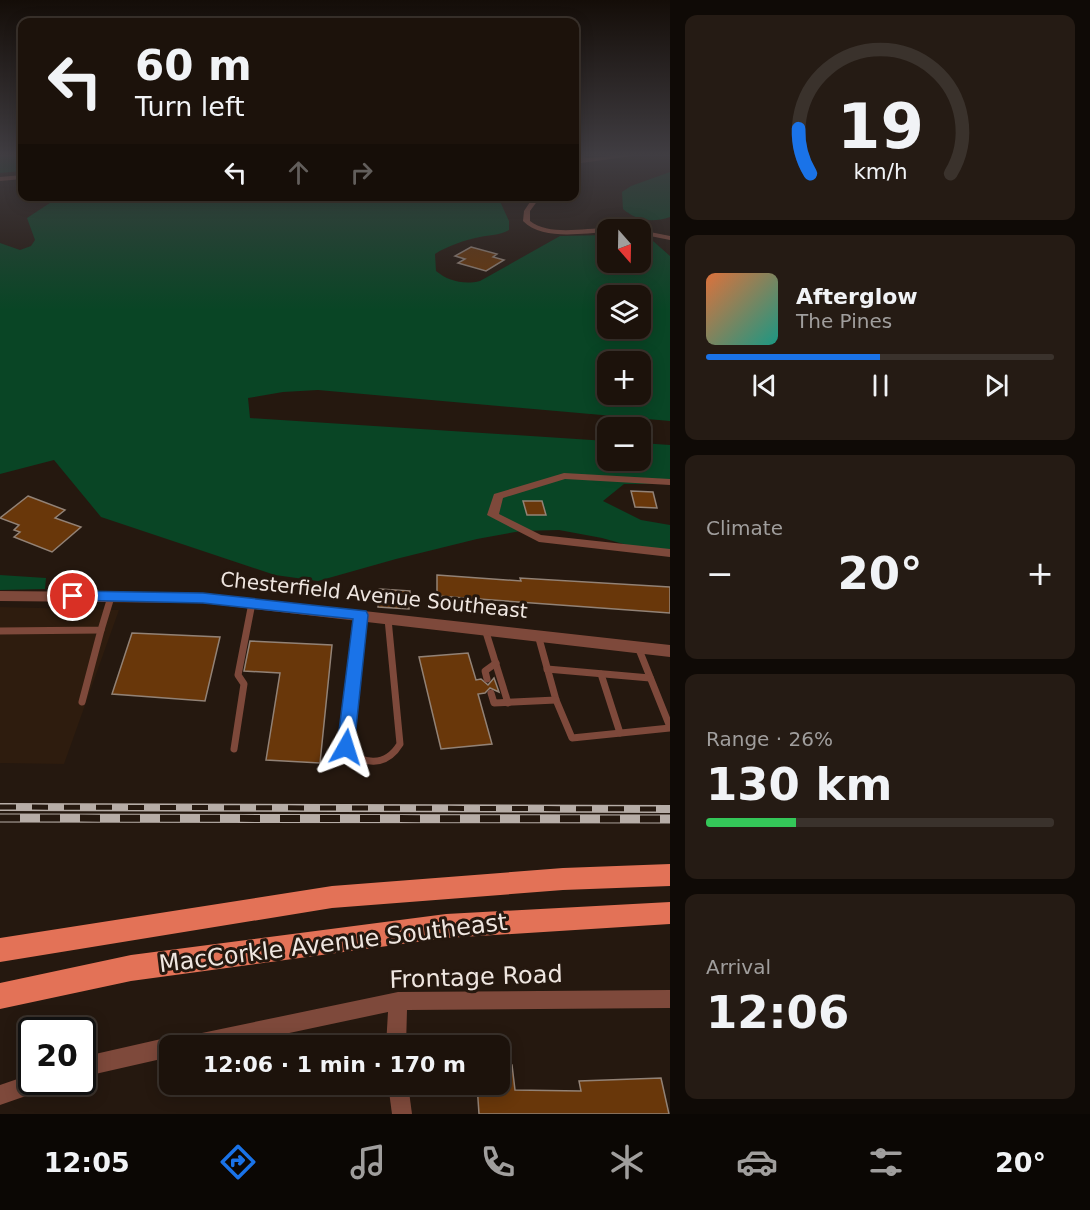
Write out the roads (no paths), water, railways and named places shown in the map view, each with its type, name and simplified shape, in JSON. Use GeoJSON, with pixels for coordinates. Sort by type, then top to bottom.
{"type":"FeatureCollection","features":[{"type":"Feature","properties":{"kind":"main road","name":"MacCorkle Avenue Southeast"},"geometry":{"type":"LineString","coordinates":[[0,950],[332,897],[563,879],[670,875]]}},
{"type":"Feature","properties":{"kind":"main road","name":"MacCorkle Avenue Southeast"},"geometry":{"type":"LineString","coordinates":[[0,996],[131,968],[446,926],[670,913]]}},
{"type":"Feature","properties":{"kind":"street"},"geometry":{"type":"LineString","coordinates":[[529,206],[525,214],[526,220],[532,227],[554,233],[597,231]]}},
{"type":"Feature","properties":{"kind":"street"},"geometry":{"type":"LineString","coordinates":[[651,234],[670,238]]}},
{"type":"Feature","properties":{"kind":"street"},"geometry":{"type":"LineString","coordinates":[[670,482],[564,476],[498,496],[493,515],[539,538],[670,553]]}},
{"type":"Feature","properties":{"kind":"street","name":"Chesterfield Avenue Southeast"},"geometry":{"type":"LineString","coordinates":[[0,596],[203,598],[485,628],[670,651]]}},
{"type":"Feature","properties":{"kind":"street","name":"Frontage Road"},"geometry":{"type":"LineString","coordinates":[[233,1035],[398,1001],[670,999]]}},
{"type":"Feature","properties":{"kind":"street"},"geometry":{"type":"LineString","coordinates":[[396,1035],[398,1001]]}},
{"type":"Feature","properties":{"kind":"street"},"geometry":{"type":"LineString","coordinates":[[96,1064],[159,1050]]}},
{"type":"Feature","properties":{"kind":"street"},"geometry":{"type":"LineString","coordinates":[[0,1095],[18,1089]]}},
{"type":"Feature","properties":{"kind":"street"},"geometry":{"type":"LineString","coordinates":[[399,1095],[402,1114]]}},
{"type":"Feature","properties":{"kind":"lane"},"geometry":{"type":"LineString","coordinates":[[82,702],[111,597]]}},
{"type":"Feature","properties":{"kind":"lane"},"geometry":{"type":"LineString","coordinates":[[234,749],[244,684],[238,675],[252,603]]}},
{"type":"Feature","properties":{"kind":"lane"},"geometry":{"type":"LineString","coordinates":[[361,615],[346,747],[356,758],[370,762],[384,760],[396,753],[400,744],[388,618]]}},
{"type":"Feature","properties":{"kind":"lane"},"geometry":{"type":"LineString","coordinates":[[485,628],[508,703]]}},
{"type":"Feature","properties":{"kind":"lane"},"geometry":{"type":"LineString","coordinates":[[0,631],[101,630]]}},
{"type":"Feature","properties":{"kind":"lane"},"geometry":{"type":"LineString","coordinates":[[538,635],[556,700],[572,738],[670,727],[638,647]]}},
{"type":"Feature","properties":{"kind":"lane"},"geometry":{"type":"LineString","coordinates":[[487,679],[485,671],[496,663]]}},
{"type":"Feature","properties":{"kind":"lane"},"geometry":{"type":"LineString","coordinates":[[547,669],[650,678]]}},
{"type":"Feature","properties":{"kind":"lane"},"geometry":{"type":"LineString","coordinates":[[601,674],[620,733]]}},
{"type":"Feature","properties":{"kind":"lane"},"geometry":{"type":"LineString","coordinates":[[491,693],[494,703],[556,700]]}},
{"type":"Feature","properties":{"kind":"railway"},"geometry":{"type":"LineString","coordinates":[[0,807],[670,809]]}},
{"type":"Feature","properties":{"kind":"railway"},"geometry":{"type":"LineString","coordinates":[[0,818],[670,819]]}}]}
